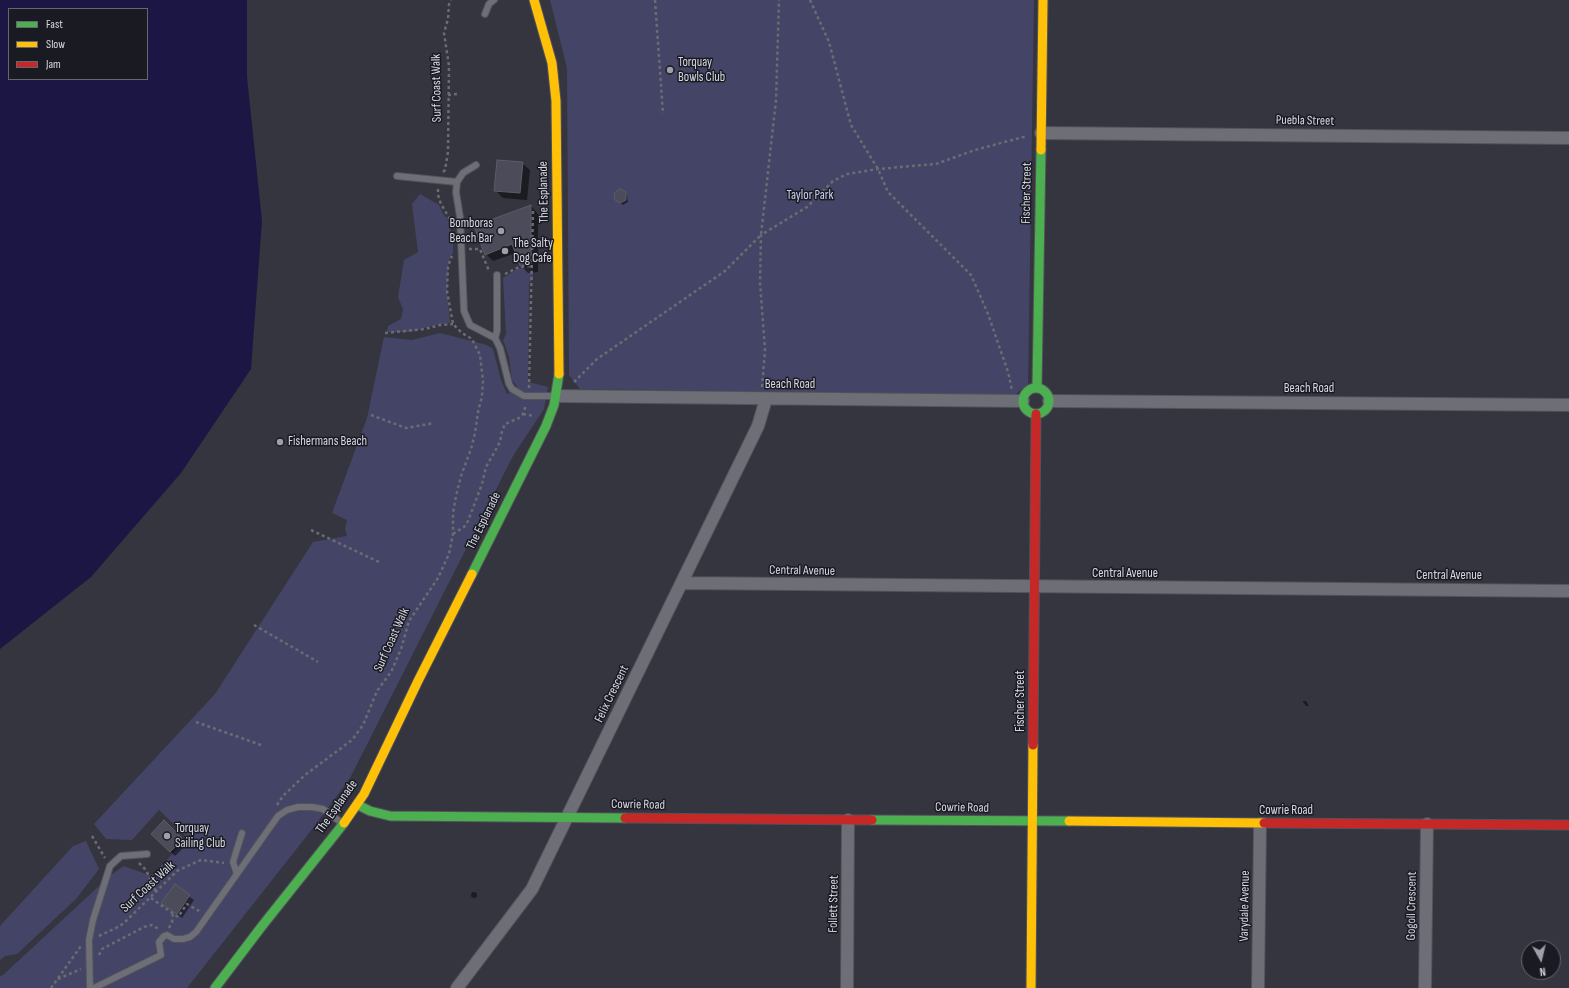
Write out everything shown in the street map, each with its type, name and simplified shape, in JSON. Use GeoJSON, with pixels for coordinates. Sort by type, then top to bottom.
{"type":"FeatureCollection","features":[{"type":"Feature","properties":{"kind":"street","name":"The Esplanade"},"geometry":{"type":"LineString","coordinates":[[215,988],[358,805],[546,426],[556,396],[559,376],[556,101],[552,63],[546,36],[534,0]]}},
{"type":"Feature","properties":{"kind":"street","name":"Fischer Street"},"geometry":{"type":"LineString","coordinates":[[1037,387],[1043,0]]}},
{"type":"Feature","properties":{"kind":"street","name":"Puebla Street"},"geometry":{"type":"LineString","coordinates":[[1041,133],[1569,138]]}},
{"type":"Feature","properties":{"kind":"street"},"geometry":{"type":"LineString","coordinates":[[1037,387],[1042,388],[1049,396],[1046,410],[1036,414],[1030,413],[1017,401],[1026,391],[1037,387]]}},
{"type":"Feature","properties":{"kind":"street","name":"Beach Road"},"geometry":{"type":"LineString","coordinates":[[556,396],[1017,401]]}},
{"type":"Feature","properties":{"kind":"street","name":"Felix Crescent"},"geometry":{"type":"LineString","coordinates":[[457,988],[532,889],[758,426],[763,399]]}},
{"type":"Feature","properties":{"kind":"street","name":"Beach Road"},"geometry":{"type":"LineString","coordinates":[[1049,401],[1569,405]]}},
{"type":"Feature","properties":{"kind":"street","name":"Fischer Street"},"geometry":{"type":"LineString","coordinates":[[1031,988],[1036,414]]}},
{"type":"Feature","properties":{"kind":"street","name":"Central Avenue"},"geometry":{"type":"LineString","coordinates":[[682,583],[1569,591]]}},
{"type":"Feature","properties":{"kind":"street","name":"Cowrie Road"},"geometry":{"type":"LineString","coordinates":[[358,805],[370,811],[390,816],[1260,824],[1569,825]]}},
{"type":"Feature","properties":{"kind":"street","name":"Follett Street"},"geometry":{"type":"LineString","coordinates":[[847,988],[848,820]]}},
{"type":"Feature","properties":{"kind":"street","name":"Varydale Avenue"},"geometry":{"type":"LineString","coordinates":[[1258,988],[1260,824]]}},
{"type":"Feature","properties":{"kind":"street","name":"Gogoll Crescent"},"geometry":{"type":"LineString","coordinates":[[1425,988],[1427,824]]}},
{"type":"Feature","properties":{"kind":"lane"},"geometry":{"type":"LineString","coordinates":[[485,14],[489,4],[494,0]]}},
{"type":"Feature","properties":{"kind":"lane"},"geometry":{"type":"LineString","coordinates":[[476,165],[463,173],[457,182],[456,192],[460,217],[464,311],[470,325],[495,338],[500,348],[508,384],[512,389],[524,396],[556,396]]}},
{"type":"Feature","properties":{"kind":"lane"},"geometry":{"type":"LineString","coordinates":[[397,176],[457,182]]}},
{"type":"Feature","properties":{"kind":"lane"},"geometry":{"type":"LineString","coordinates":[[495,338],[497,331],[497,275]]}},
{"type":"Feature","properties":{"kind":"lane"},"geometry":{"type":"LineString","coordinates":[[94,988],[161,955],[159,942],[166,935],[178,939],[186,938],[196,932],[278,816],[287,810],[298,807],[323,809],[344,824]]}},
{"type":"Feature","properties":{"kind":"lane"},"geometry":{"type":"LineString","coordinates":[[237,874],[233,862],[236,847],[242,833]]}},
{"type":"Feature","properties":{"kind":"lane"},"geometry":{"type":"LineString","coordinates":[[90,988],[89,940],[93,920],[110,866],[121,856],[147,854]]}},
{"type":"Feature","properties":{"kind":"path","name":"Surf Coast Walk"},"geometry":{"type":"LineString","coordinates":[[440,175],[445,170],[448,152],[449,66],[444,33],[451,0]]}},
{"type":"Feature","properties":{"kind":"path"},"geometry":{"type":"LineString","coordinates":[[655,0],[663,114]]}},
{"type":"Feature","properties":{"kind":"path"},"geometry":{"type":"LineString","coordinates":[[763,399],[765,350],[760,282],[761,235],[776,100],[779,0]]}},
{"type":"Feature","properties":{"kind":"path"},"geometry":{"type":"LineString","coordinates":[[810,0],[829,42],[851,125],[878,169],[888,192],[971,276],[998,341],[1017,401]]}},
{"type":"Feature","properties":{"kind":"path"},"geometry":{"type":"LineString","coordinates":[[448,94],[457,94]]}},
{"type":"Feature","properties":{"kind":"path"},"geometry":{"type":"LineString","coordinates":[[574,382],[596,359],[726,271],[761,235],[807,207],[833,181],[847,174],[878,169],[936,164],[982,148],[1041,133]]}},
{"type":"Feature","properties":{"kind":"path"},"geometry":{"type":"LineString","coordinates":[[439,187],[440,199],[452,226]]}},
{"type":"Feature","properties":{"kind":"path"},"geometry":{"type":"LineString","coordinates":[[466,249],[480,249],[491,275],[505,275],[519,267],[531,266]]}},
{"type":"Feature","properties":{"kind":"path"},"geometry":{"type":"LineString","coordinates":[[385,333],[425,329],[453,324],[447,292],[448,266],[453,254]]}},
{"type":"Feature","properties":{"kind":"path","name":"Surf Coast Walk"},"geometry":{"type":"LineString","coordinates":[[274,809],[283,796],[304,775],[352,740],[362,725],[377,691],[391,672],[401,649],[409,621],[438,578],[449,554],[453,534],[453,513],[456,496],[475,433],[482,396],[483,381],[480,355],[472,339],[462,333],[453,324]]}},
{"type":"Feature","properties":{"kind":"path"},"geometry":{"type":"LineString","coordinates":[[371,415],[406,428],[434,423]]}},
{"type":"Feature","properties":{"kind":"path"},"geometry":{"type":"LineString","coordinates":[[311,530],[378,562]]}},
{"type":"Feature","properties":{"kind":"path"},"geometry":{"type":"LineString","coordinates":[[254,625],[318,662]]}},
{"type":"Feature","properties":{"kind":"path"},"geometry":{"type":"LineString","coordinates":[[196,722],[264,746]]}},
{"type":"Feature","properties":{"kind":"path"},"geometry":{"type":"LineString","coordinates":[[92,836],[110,866]]}},
{"type":"Feature","properties":{"kind":"path","name":"Surf Coast Walk"},"geometry":{"type":"LineString","coordinates":[[51,988],[82,944],[120,926],[178,871],[191,863],[200,860],[226,864],[233,862]]}},
{"type":"Feature","properties":{"kind":"path"},"geometry":{"type":"LineString","coordinates":[[146,870],[156,892]]}},
{"type":"Feature","properties":{"kind":"path"},"geometry":{"type":"LineString","coordinates":[[151,898],[178,917],[187,904],[206,916]]}},
{"type":"Feature","properties":{"kind":"path"},"geometry":{"type":"LineString","coordinates":[[58,979],[89,966],[97,960],[102,949],[144,927],[152,925],[166,935],[172,922],[173,913]]}},
{"type":"Feature","properties":{"kind":"green space","name":"Taylor Park"},"geometry":{"type":"Polygon","coordinates":[[[550,0],[1034,0],[1028,384],[1015,395],[580,389],[569,375],[567,68],[550,0]]]}},
{"type":"Feature","properties":{"kind":"green space"},"geometry":{"type":"Polygon","coordinates":[[[420,194],[439,205],[443,214],[448,219],[453,241],[453,253],[449,260],[448,266],[447,291],[450,323],[435,325],[411,332],[387,332],[388,326],[401,319],[403,309],[398,297],[404,260],[418,252],[412,204],[420,194]]]}},
{"type":"Feature","properties":{"kind":"green space"},"geometry":{"type":"Polygon","coordinates":[[[529,267],[533,269],[533,279],[529,283],[528,382],[548,387],[544,409],[513,456],[350,778],[313,828],[187,988],[0,988],[0,976],[3,975],[112,874],[124,866],[151,876],[188,838],[159,810],[132,840],[106,839],[94,824],[215,694],[313,542],[347,536],[345,529],[347,520],[332,513],[367,418],[384,337],[412,340],[440,333],[487,345],[493,349],[501,380],[507,394],[518,388],[512,380],[509,357],[503,340],[506,334],[503,278],[517,269],[529,267]]]}},
{"type":"Feature","properties":{"kind":"green space"},"geometry":{"type":"Polygon","coordinates":[[[86,841],[99,869],[76,899],[17,954],[5,956],[0,960],[0,926],[73,846],[86,841]]]}},
{"type":"Feature","properties":{"kind":"shaded area"},"geometry":{"type":"Polygon","coordinates":[[[0,0],[247,0],[247,77],[262,221],[251,369],[181,473],[91,577],[0,649],[0,0]]]}},
{"type":"Feature","properties":{"kind":"building"},"geometry":{"type":"Polygon","coordinates":[[[497,160],[523,162],[520,193],[494,191],[497,160]]]}},
{"type":"Feature","properties":{"kind":"building"},"geometry":{"type":"Polygon","coordinates":[[[620,189],[626,192],[626,200],[620,203],[615,200],[614,193],[620,189]]]}},
{"type":"Feature","properties":{"kind":"building"},"geometry":{"type":"Polygon","coordinates":[[[531,205],[531,264],[520,266],[512,244],[485,255],[474,226],[531,205]]]}},
{"type":"Feature","properties":{"kind":"building","name":"Torquay Sailing Club"},"geometry":{"type":"Polygon","coordinates":[[[164,820],[183,839],[170,852],[151,834],[164,820]]]}},
{"type":"Feature","properties":{"kind":"building"},"geometry":{"type":"Polygon","coordinates":[[[175,884],[190,895],[177,914],[161,903],[175,884]]]}},
{"type":"Feature","properties":{"kind":"traffic: fast"},"geometry":{"type":"LineString","coordinates":[[1037,387],[1041,150]]}},
{"type":"Feature","properties":{"kind":"traffic: fast"},"geometry":{"type":"LineString","coordinates":[[472,574],[546,426],[554,405],[559,374]]}},
{"type":"Feature","properties":{"kind":"traffic: fast"},"geometry":{"type":"LineString","coordinates":[[1036,388],[1046,391],[1049,401],[1046,411],[1036,414],[1026,411],[1023,401],[1026,391],[1036,388]]}},
{"type":"Feature","properties":{"kind":"traffic: fast"},"geometry":{"type":"LineString","coordinates":[[358,805],[370,811],[390,816],[625,818]]}},
{"type":"Feature","properties":{"kind":"traffic: fast"},"geometry":{"type":"LineString","coordinates":[[872,820],[1069,821]]}},
{"type":"Feature","properties":{"kind":"traffic: fast"},"geometry":{"type":"LineString","coordinates":[[215,988],[344,823]]}},
{"type":"Feature","properties":{"kind":"traffic: slow"},"geometry":{"type":"LineString","coordinates":[[534,0],[552,63],[556,101],[559,374]]}},
{"type":"Feature","properties":{"kind":"traffic: slow"},"geometry":{"type":"LineString","coordinates":[[1041,150],[1043,0]]}},
{"type":"Feature","properties":{"kind":"traffic: slow"},"geometry":{"type":"LineString","coordinates":[[344,823],[364,794],[418,681],[472,574]]}},
{"type":"Feature","properties":{"kind":"traffic: slow"},"geometry":{"type":"LineString","coordinates":[[1031,988],[1033,745]]}},
{"type":"Feature","properties":{"kind":"traffic: slow"},"geometry":{"type":"LineString","coordinates":[[1069,821],[1264,823]]}},
{"type":"Feature","properties":{"kind":"traffic: jam"},"geometry":{"type":"LineString","coordinates":[[1033,745],[1036,414]]}},
{"type":"Feature","properties":{"kind":"traffic: jam"},"geometry":{"type":"LineString","coordinates":[[625,818],[872,820]]}},
{"type":"Feature","properties":{"kind":"traffic: jam"},"geometry":{"type":"LineString","coordinates":[[1264,823],[1569,825]]}},
{"type":"Feature","properties":{"kind":"place","name":"Torquay Bowls Club"},"geometry":{"type":"Point","coordinates":[670,70]}},
{"type":"Feature","properties":{"kind":"place","name":"Bomboras Beach Bar"},"geometry":{"type":"Point","coordinates":[501,231]}},
{"type":"Feature","properties":{"kind":"place","name":"The Salty Dog Cafe"},"geometry":{"type":"Point","coordinates":[505,251]}},
{"type":"Feature","properties":{"kind":"place","name":"Fishermans Beach"},"geometry":{"type":"Point","coordinates":[280,442]}},
{"type":"Feature","properties":{"kind":"place","name":"Torquay Sailing Club"},"geometry":{"type":"Point","coordinates":[167,836]}}]}
